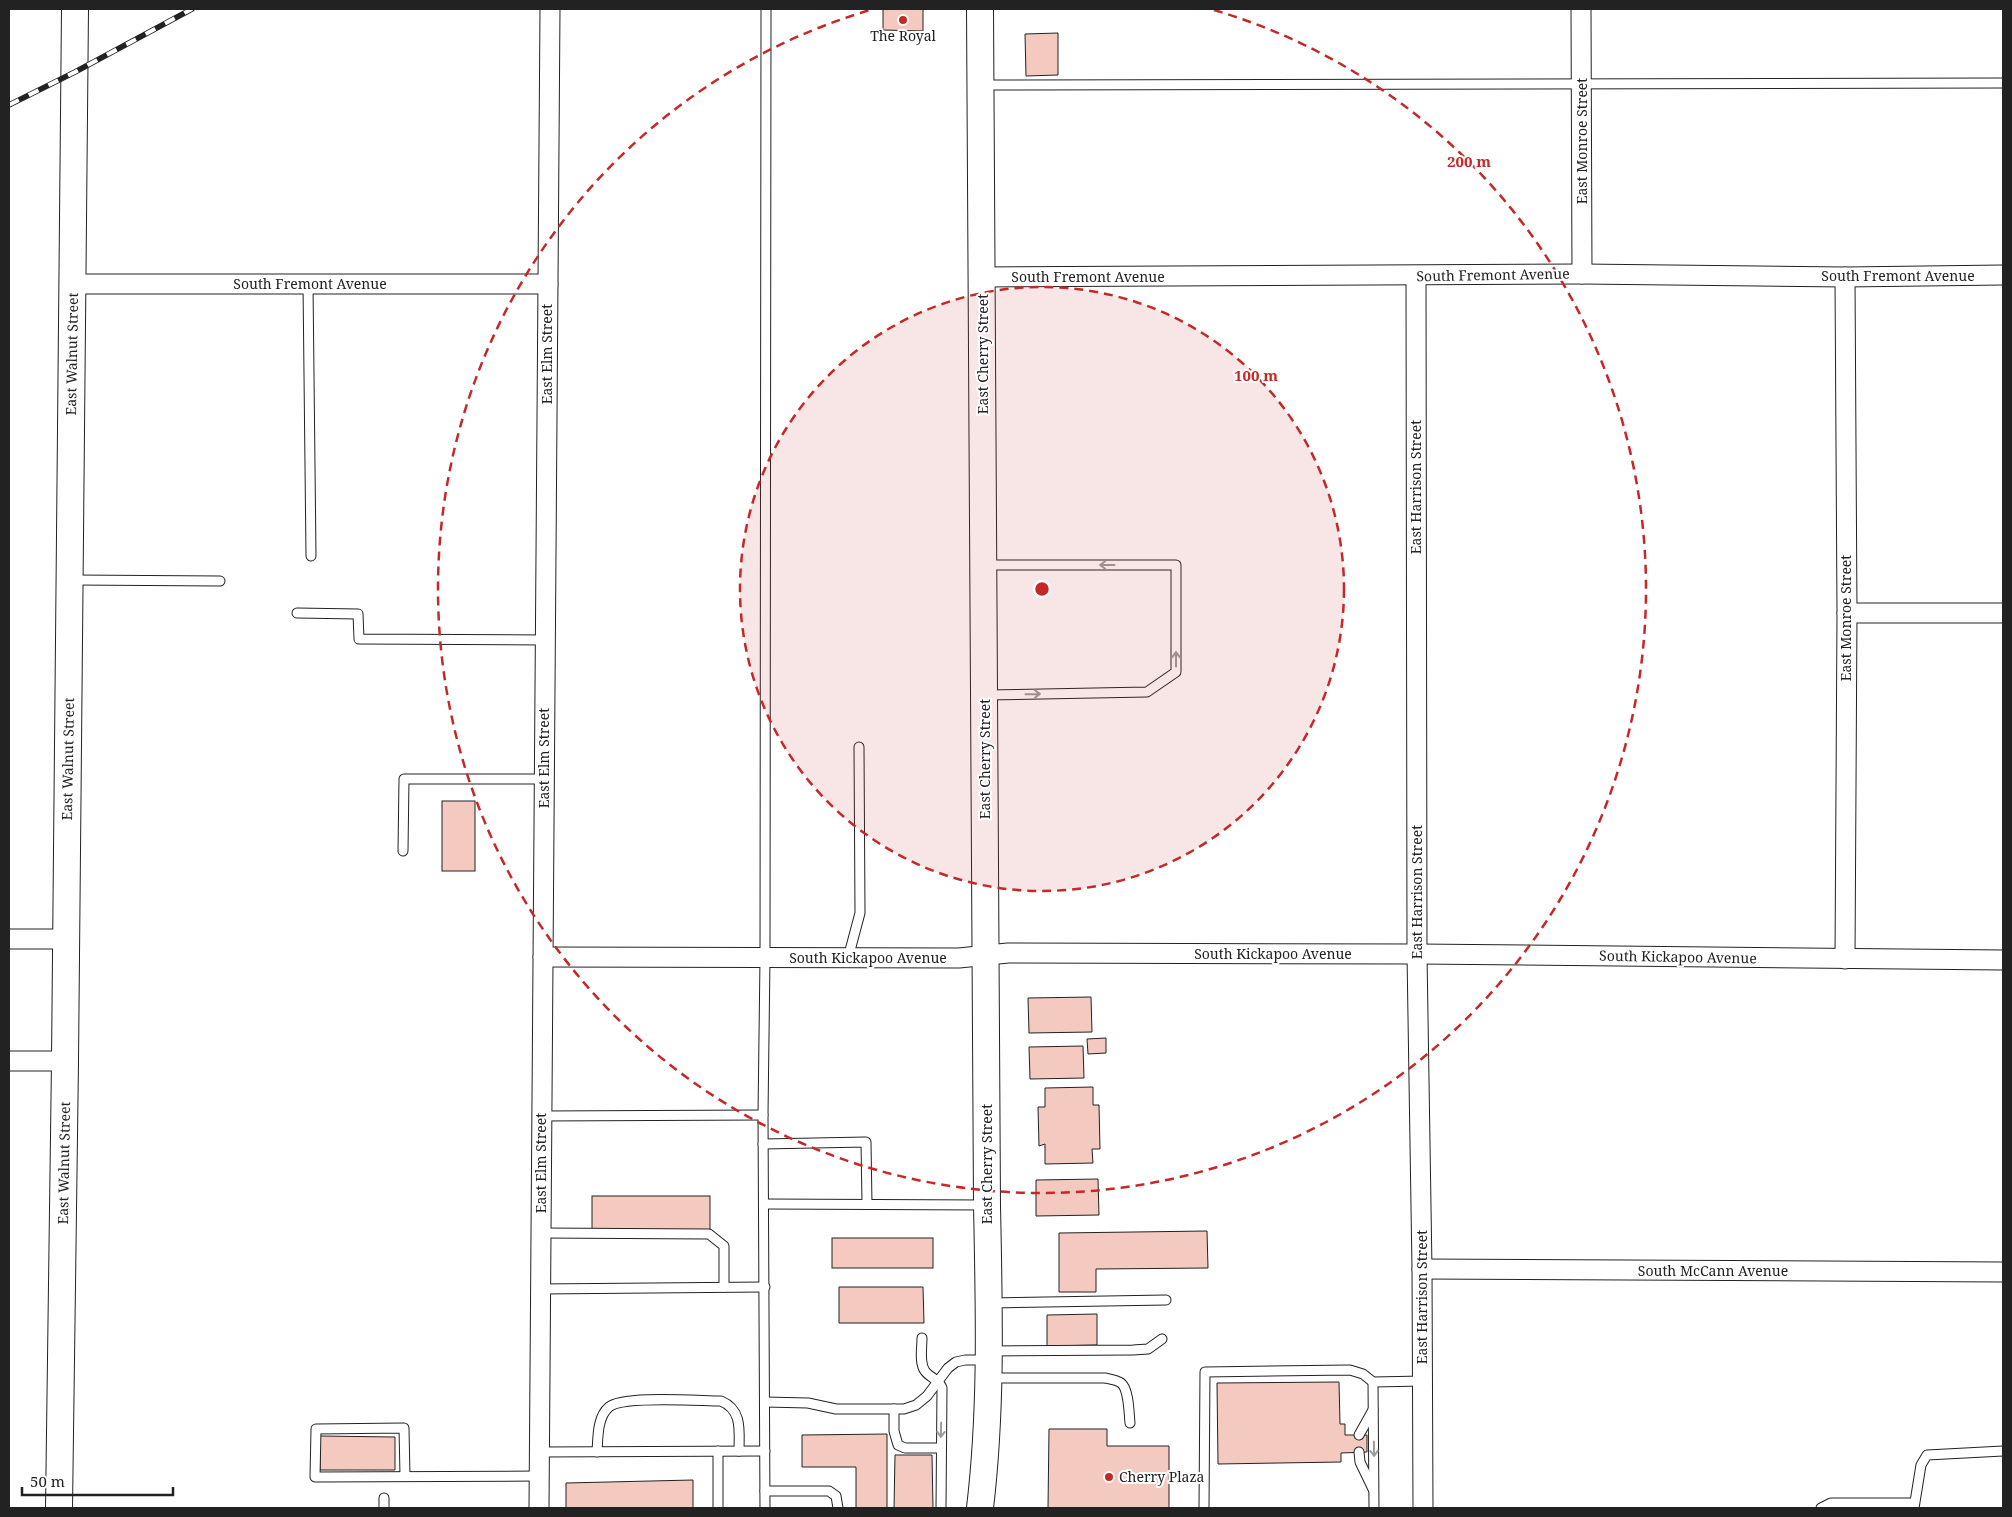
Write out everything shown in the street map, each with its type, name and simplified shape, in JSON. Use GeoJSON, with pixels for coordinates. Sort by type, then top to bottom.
{"type":"FeatureCollection","features":[{"type":"Feature","properties":{"kind":"street","name":"East Walnut Street"},"geometry":{"type":"LineString","coordinates":[[59,1508],[76,9]]}},
{"type":"Feature","properties":{"kind":"street","name":"East Elm Street"},"geometry":{"type":"LineString","coordinates":[[539,1508],[550,9]]}},
{"type":"Feature","properties":{"kind":"street","name":"East Cherry Street"},"geometry":{"type":"LineString","coordinates":[[980,9],[987,1205],[990,1363],[985,1469],[980,1508]]}},
{"type":"Feature","properties":{"kind":"street","name":"East Monroe Street"},"geometry":{"type":"LineString","coordinates":[[1581,9],[1582,274]]}},
{"type":"Feature","properties":{"kind":"street","name":"South Fremont Avenue"},"geometry":{"type":"LineString","coordinates":[[982,277],[1582,274],[1845,277],[2003,276]]}},
{"type":"Feature","properties":{"kind":"street","name":"East Harrison Street"},"geometry":{"type":"LineString","coordinates":[[1416,276],[1417,954],[1422,1269],[1423,1508]]}},
{"type":"Feature","properties":{"kind":"street","name":"East Monroe Street"},"geometry":{"type":"LineString","coordinates":[[1844,959],[1847,613],[1845,277]]}},
{"type":"Feature","properties":{"kind":"street","name":"South Fremont Avenue"},"geometry":{"type":"LineString","coordinates":[[73,284],[548,284]]}},
{"type":"Feature","properties":{"kind":"street"},"geometry":{"type":"LineString","coordinates":[[1847,613],[2003,613]]}},
{"type":"Feature","properties":{"kind":"street"},"geometry":{"type":"LineString","coordinates":[[9,939],[66,939]]}},
{"type":"Feature","properties":{"kind":"street","name":"South Kickapoo Avenue"},"geometry":{"type":"LineString","coordinates":[[543,957],[958,958],[1008,953],[1417,954],[2003,960]]}},
{"type":"Feature","properties":{"kind":"street"},"geometry":{"type":"LineString","coordinates":[[9,1061],[65,1061]]}},
{"type":"Feature","properties":{"kind":"street","name":"South McCann Avenue"},"geometry":{"type":"LineString","coordinates":[[1422,1269],[2003,1272]]}},
{"type":"Feature","properties":{"kind":"street"},"geometry":{"type":"LineString","coordinates":[[985,1469],[992,1508]]}},
{"type":"Feature","properties":{"kind":"lane"},"geometry":{"type":"LineString","coordinates":[[765,1508],[763,1116],[765,958],[766,9]]}},
{"type":"Feature","properties":{"kind":"lane"},"geometry":{"type":"LineString","coordinates":[[981,85],[2003,82]]}},
{"type":"Feature","properties":{"kind":"lane"},"geometry":{"type":"LineString","coordinates":[[308,284],[311,556]]}},
{"type":"Feature","properties":{"kind":"lane"},"geometry":{"type":"LineString","coordinates":[[984,565],[1176,565],[1176,672],[1147,692],[984,695]]}},
{"type":"Feature","properties":{"kind":"lane"},"geometry":{"type":"LineString","coordinates":[[70,580],[220,581]]}},
{"type":"Feature","properties":{"kind":"lane"},"geometry":{"type":"LineString","coordinates":[[297,613],[358,614],[359,639],[545,640]]}},
{"type":"Feature","properties":{"kind":"lane"},"geometry":{"type":"LineString","coordinates":[[848,958],[860,913],[859,747]]}},
{"type":"Feature","properties":{"kind":"lane"},"geometry":{"type":"LineString","coordinates":[[403,851],[404,780],[544,779]]}},
{"type":"Feature","properties":{"kind":"lane"},"geometry":{"type":"LineString","coordinates":[[541,1116],[763,1116]]}},
{"type":"Feature","properties":{"kind":"lane"},"geometry":{"type":"LineString","coordinates":[[763,1144],[866,1142],[866,1204]]}},
{"type":"Feature","properties":{"kind":"lane"},"geometry":{"type":"LineString","coordinates":[[764,1204],[987,1205]]}},
{"type":"Feature","properties":{"kind":"lane"},"geometry":{"type":"LineString","coordinates":[[541,1233],[709,1234],[724,1246],[724,1287]]}},
{"type":"Feature","properties":{"kind":"lane"},"geometry":{"type":"LineString","coordinates":[[540,1289],[765,1287]]}},
{"type":"Feature","properties":{"kind":"lane"},"geometry":{"type":"LineString","coordinates":[[989,1303],[1166,1300]]}},
{"type":"Feature","properties":{"kind":"lane"},"geometry":{"type":"LineString","coordinates":[[922,1338],[922,1364],[924,1370],[939,1382],[942,1388],[940,1508]]}},
{"type":"Feature","properties":{"kind":"lane"},"geometry":{"type":"LineString","coordinates":[[990,1363],[1148,1349],[1162,1339]]}},
{"type":"Feature","properties":{"kind":"lane"},"geometry":{"type":"LineString","coordinates":[[765,1402],[808,1403],[836,1409],[904,1410],[916,1406],[927,1396],[948,1368],[956,1362],[965,1360],[1105,1378],[1121,1382],[1126,1388],[1130,1424]]}},
{"type":"Feature","properties":{"kind":"lane"},"geometry":{"type":"LineString","coordinates":[[1204,1508],[1205,1372],[1350,1370],[1363,1374],[1373,1382],[1423,1381]]}},
{"type":"Feature","properties":{"kind":"lane"},"geometry":{"type":"LineString","coordinates":[[1373,1382],[1374,1508]]}},
{"type":"Feature","properties":{"kind":"lane"},"geometry":{"type":"LineString","coordinates":[[597,1452],[598,1428],[608,1407],[620,1402],[635,1400],[722,1401],[730,1405],[738,1418],[739,1451]]}},
{"type":"Feature","properties":{"kind":"lane"},"geometry":{"type":"LineString","coordinates":[[894,1409],[894,1431],[898,1446],[905,1448],[941,1448]]}},
{"type":"Feature","properties":{"kind":"lane"},"geometry":{"type":"LineString","coordinates":[[1359,1435],[1374,1409]]}},
{"type":"Feature","properties":{"kind":"lane"},"geometry":{"type":"LineString","coordinates":[[405,1476],[404,1428],[316,1429],[315,1477],[539,1476]]}},
{"type":"Feature","properties":{"kind":"lane"},"geometry":{"type":"LineString","coordinates":[[718,1451],[718,1508]]}},
{"type":"Feature","properties":{"kind":"lane"},"geometry":{"type":"LineString","coordinates":[[540,1452],[765,1451]]}},
{"type":"Feature","properties":{"kind":"lane"},"geometry":{"type":"LineString","coordinates":[[1822,1508],[1831,1503],[1914,1505],[1921,1465],[1927,1455],[2003,1451]]}},
{"type":"Feature","properties":{"kind":"lane"},"geometry":{"type":"LineString","coordinates":[[1359,1452],[1360,1462],[1374,1492]]}},
{"type":"Feature","properties":{"kind":"lane"},"geometry":{"type":"LineString","coordinates":[[765,1491],[829,1491],[836,1496],[838,1508]]}},
{"type":"Feature","properties":{"kind":"building","name":"The Royal"},"geometry":{"type":"Polygon","coordinates":[[[883,9],[923,9],[923,31],[883,30],[883,9]]]}},
{"type":"Feature","properties":{"kind":"building"},"geometry":{"type":"Polygon","coordinates":[[[1058,33],[1058,75],[1026,76],[1025,34],[1058,33]]]}},
{"type":"Feature","properties":{"kind":"building"},"geometry":{"type":"Polygon","coordinates":[[[442,801],[475,801],[475,871],[442,871],[442,801]]]}},
{"type":"Feature","properties":{"kind":"building"},"geometry":{"type":"Polygon","coordinates":[[[1091,997],[1092,1032],[1029,1033],[1028,998],[1091,997]]]}},
{"type":"Feature","properties":{"kind":"building"},"geometry":{"type":"Polygon","coordinates":[[[1106,1038],[1106,1053],[1088,1054],[1087,1039],[1106,1038]]]}},
{"type":"Feature","properties":{"kind":"building"},"geometry":{"type":"Polygon","coordinates":[[[1083,1046],[1084,1078],[1030,1079],[1029,1047],[1083,1046]]]}},
{"type":"Feature","properties":{"kind":"building"},"geometry":{"type":"Polygon","coordinates":[[[1093,1087],[1093,1105],[1099,1105],[1100,1149],[1092,1149],[1093,1163],[1045,1164],[1045,1144],[1039,1146],[1038,1107],[1045,1107],[1045,1088],[1093,1087]]]}},
{"type":"Feature","properties":{"kind":"building"},"geometry":{"type":"Polygon","coordinates":[[[1098,1179],[1099,1215],[1036,1216],[1036,1180],[1098,1179]]]}},
{"type":"Feature","properties":{"kind":"building"},"geometry":{"type":"Polygon","coordinates":[[[592,1196],[710,1196],[710,1230],[592,1230],[592,1196]]]}},
{"type":"Feature","properties":{"kind":"building"},"geometry":{"type":"Polygon","coordinates":[[[1207,1231],[1208,1268],[1096,1269],[1096,1292],[1059,1292],[1059,1233],[1207,1231]]]}},
{"type":"Feature","properties":{"kind":"building"},"geometry":{"type":"Polygon","coordinates":[[[832,1238],[933,1238],[933,1268],[832,1268],[832,1238]]]}},
{"type":"Feature","properties":{"kind":"building"},"geometry":{"type":"Polygon","coordinates":[[[839,1287],[923,1287],[924,1323],[839,1323],[839,1287]]]}},
{"type":"Feature","properties":{"kind":"building"},"geometry":{"type":"Polygon","coordinates":[[[1097,1314],[1097,1345],[1047,1346],[1047,1315],[1097,1314]]]}},
{"type":"Feature","properties":{"kind":"building"},"geometry":{"type":"Polygon","coordinates":[[[1339,1382],[1340,1424],[1345,1424],[1345,1435],[1367,1435],[1367,1452],[1341,1453],[1341,1462],[1218,1464],[1217,1383],[1339,1382]]]}},
{"type":"Feature","properties":{"kind":"building","name":"Cherry Plaza"},"geometry":{"type":"Polygon","coordinates":[[[1049,1429],[1107,1429],[1107,1446],[1169,1446],[1169,1508],[1048,1508],[1049,1429]]]}},
{"type":"Feature","properties":{"kind":"building"},"geometry":{"type":"Polygon","coordinates":[[[887,1434],[887,1508],[856,1508],[856,1467],[802,1467],[802,1435],[887,1434]]]}},
{"type":"Feature","properties":{"kind":"building"},"geometry":{"type":"Polygon","coordinates":[[[320,1436],[395,1437],[395,1470],[320,1470],[320,1436]]]}},
{"type":"Feature","properties":{"kind":"building"},"geometry":{"type":"Polygon","coordinates":[[[895,1455],[932,1455],[933,1508],[894,1508],[895,1455]]]}},
{"type":"Feature","properties":{"kind":"building"},"geometry":{"type":"Polygon","coordinates":[[[693,1480],[693,1508],[566,1508],[566,1483],[693,1480]]]}},
{"type":"Feature","properties":{"kind":"railway"},"geometry":{"type":"LineString","coordinates":[[9,105],[192,9]]}},
{"type":"Feature","properties":{"kind":"place","name":"The Royal"},"geometry":{"type":"Point","coordinates":[903,20]}},
{"type":"Feature","properties":{"kind":"place","name":"Cherry Plaza"},"geometry":{"type":"Point","coordinates":[1109,1477]}}]}
